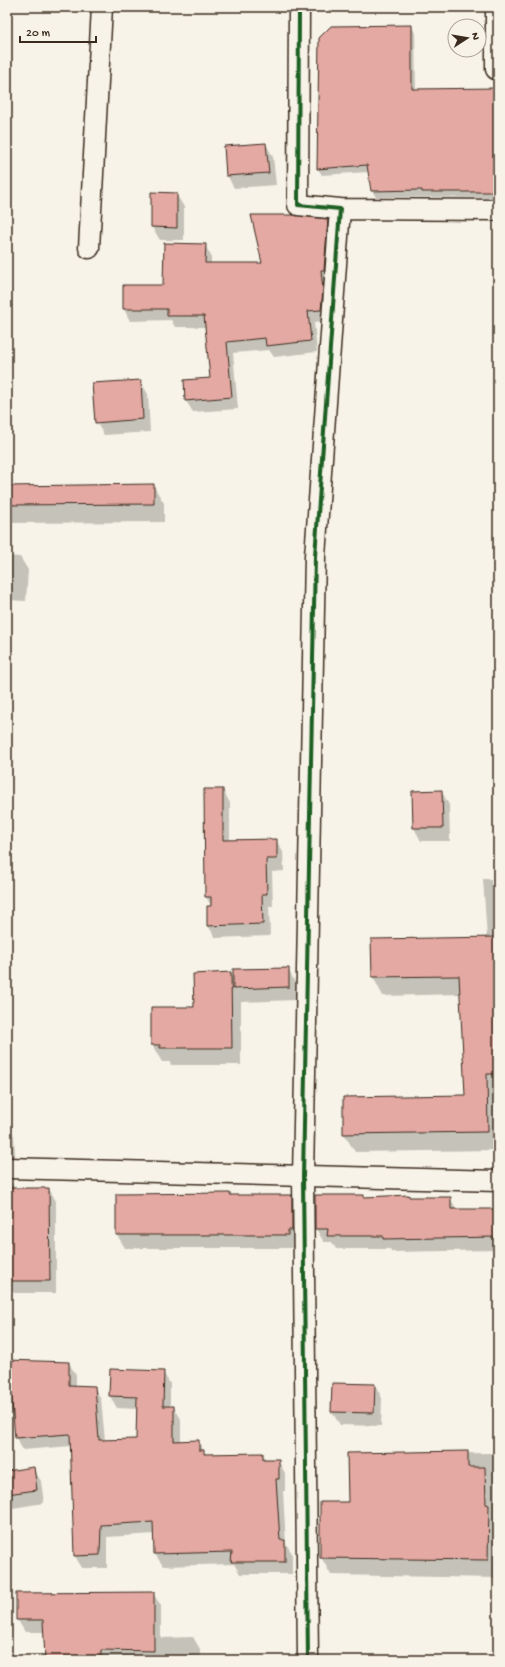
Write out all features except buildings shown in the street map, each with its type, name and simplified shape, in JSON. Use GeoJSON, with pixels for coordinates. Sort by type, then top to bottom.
{"type":"FeatureCollection","features":[{"type":"Feature","properties":{"kind":"street"},"geometry":{"type":"LineString","coordinates":[[89,248],[102,7]]}},
{"type":"Feature","properties":{"kind":"street"},"geometry":{"type":"LineString","coordinates":[[299,7],[298,205],[340,209],[498,210]]}},
{"type":"Feature","properties":{"kind":"street"},"geometry":{"type":"LineString","coordinates":[[496,7],[496,69],[498,69]]}},
{"type":"Feature","properties":{"kind":"street"},"geometry":{"type":"LineString","coordinates":[[308,1660],[303,1177],[315,556],[340,209]]}},
{"type":"Feature","properties":{"kind":"street"},"geometry":{"type":"LineString","coordinates":[[7,1168],[498,1181]]}},
{"type":"Feature","properties":{"kind":"cycle path"},"geometry":{"type":"LineString","coordinates":[[299,7],[298,205],[340,209],[315,556],[303,1177],[308,1660]]}}]}
